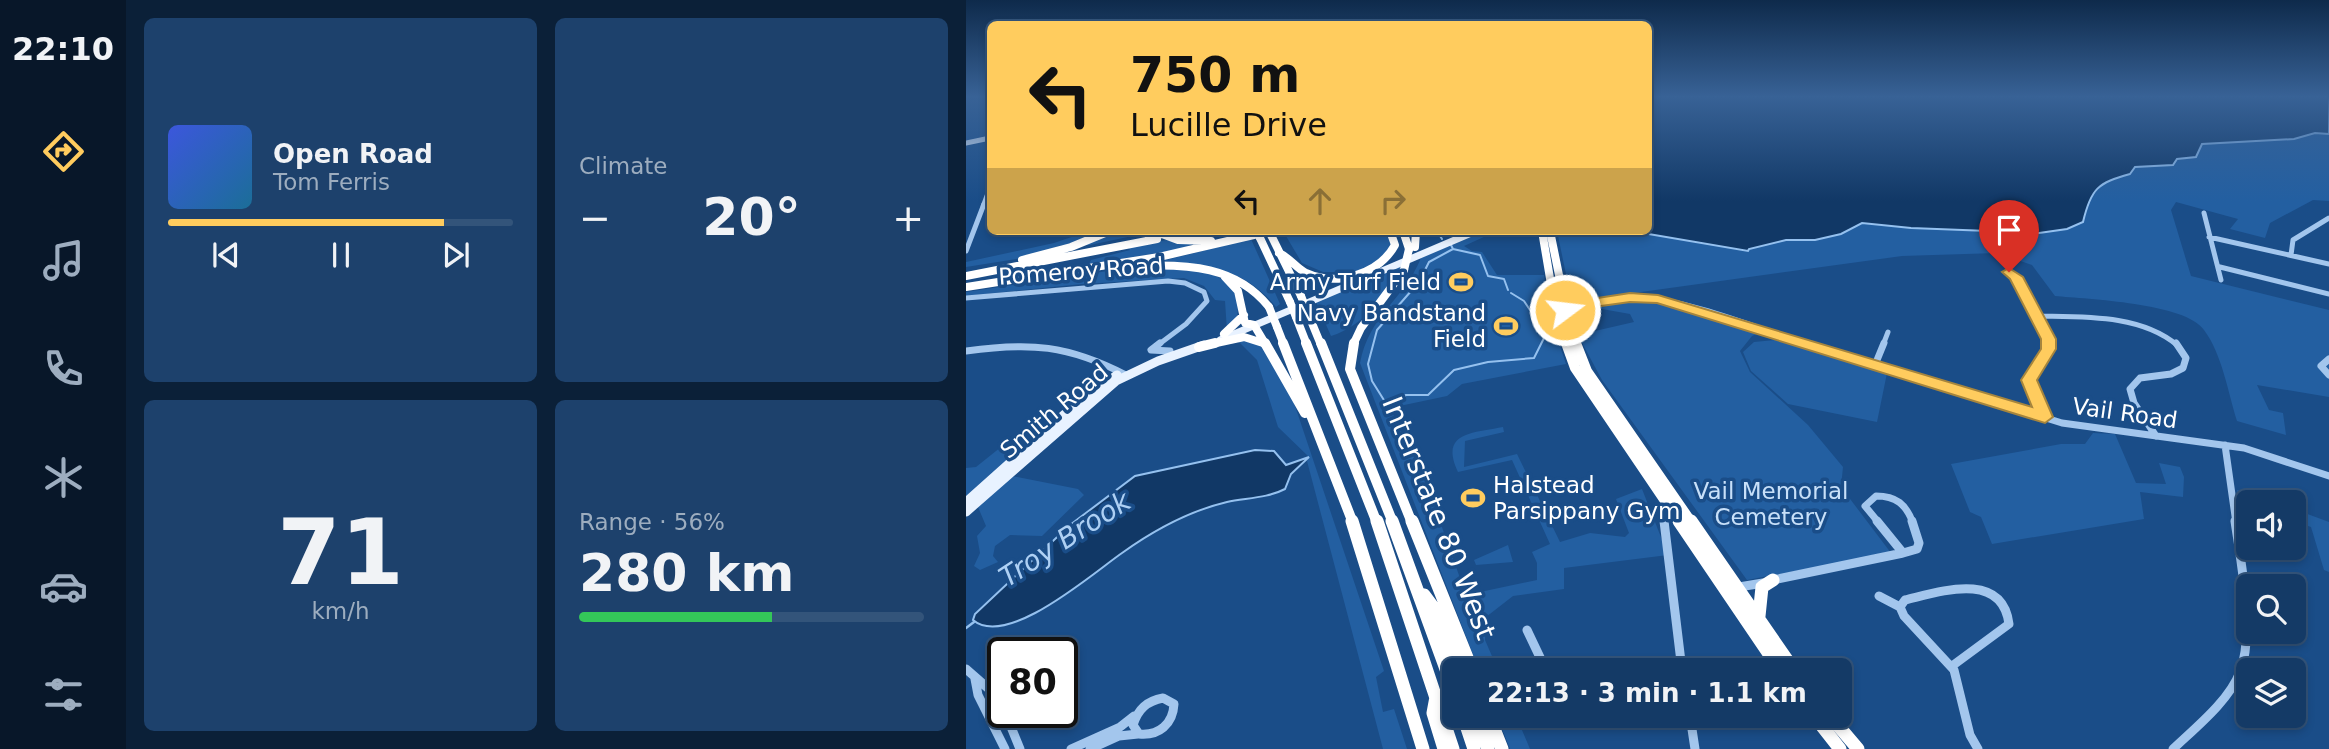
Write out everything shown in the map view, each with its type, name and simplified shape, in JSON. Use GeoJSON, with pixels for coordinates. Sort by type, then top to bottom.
{"type":"FeatureCollection","features":[{"type":"Feature","properties":{"kind":"highway"},"geometry":{"type":"LineString","coordinates":[[966,274],[1063,249],[1100,235]]}},
{"type":"Feature","properties":{"kind":"highway"},"geometry":{"type":"LineString","coordinates":[[981,270],[1153,236],[1196,242],[1249,235]]}},
{"type":"Feature","properties":{"kind":"highway"},"geometry":{"type":"LineString","coordinates":[[966,287],[1062,274],[1169,255],[1256,235]]}},
{"type":"Feature","properties":{"kind":"highway"},"geometry":{"type":"LineString","coordinates":[[1265,235],[1366,494],[1453,749]]}},
{"type":"Feature","properties":{"kind":"highway"},"geometry":{"type":"LineString","coordinates":[[1266,235],[1279,253],[1301,296],[1368,456],[1443,658]]}},
{"type":"Feature","properties":{"kind":"highway"},"geometry":{"type":"LineString","coordinates":[[1279,253],[1309,274],[1346,276],[1366,271],[1387,259],[1395,246],[1391,235]]}},
{"type":"Feature","properties":{"kind":"highway"},"geometry":{"type":"LineString","coordinates":[[1405,235],[1412,248]]}},
{"type":"Feature","properties":{"kind":"highway"},"geometry":{"type":"LineString","coordinates":[[1410,235],[1412,248]]}},
{"type":"Feature","properties":{"kind":"highway"},"geometry":{"type":"LineString","coordinates":[[1406,267],[1415,235]]}},
{"type":"Feature","properties":{"kind":"highway"},"geometry":{"type":"LineString","coordinates":[[1539,235],[1544,242],[1560,307],[1565,345],[1584,382],[1772,658]]}},
{"type":"Feature","properties":{"kind":"highway"},"geometry":{"type":"LineString","coordinates":[[1544,242],[1545,235]]}},
{"type":"Feature","properties":{"kind":"highway"},"geometry":{"type":"LineString","coordinates":[[1547,235],[1561,287],[1560,307],[1589,375],[1786,658]]}},
{"type":"Feature","properties":{"kind":"highway"},"geometry":{"type":"LineString","coordinates":[[966,274],[1153,236]]}},
{"type":"Feature","properties":{"kind":"highway"},"geometry":{"type":"LineString","coordinates":[[1062,274],[1163,265],[1215,271],[1247,284],[1269,307],[1321,436],[1378,595],[1423,749]]}},
{"type":"Feature","properties":{"kind":"highway","name":"Interstate 80 West"},"geometry":{"type":"LineString","coordinates":[[1406,267],[1354,339],[1350,361],[1356,386],[1467,658]]}},
{"type":"Feature","properties":{"kind":"highway"},"geometry":{"type":"LineString","coordinates":[[1215,271],[1236,287],[1246,324],[1254,325],[1312,428],[1321,436]]}},
{"type":"Feature","properties":{"kind":"highway"},"geometry":{"type":"LineString","coordinates":[[1571,333],[1571,313],[1579,306]]}},
{"type":"Feature","properties":{"kind":"highway"},"geometry":{"type":"LineString","coordinates":[[1224,334],[1244,315]]}},
{"type":"Feature","properties":{"kind":"highway"},"geometry":{"type":"LineString","coordinates":[[1199,347],[1247,337],[1266,344]]}},
{"type":"Feature","properties":{"kind":"highway"},"geometry":{"type":"LineString","coordinates":[[1691,538],[1723,577],[1737,588]]}},
{"type":"Feature","properties":{"kind":"highway"},"geometry":{"type":"LineString","coordinates":[[1760,620],[1760,592],[1773,580]]}},
{"type":"Feature","properties":{"kind":"highway"},"geometry":{"type":"LineString","coordinates":[[1419,590],[1433,607],[1453,658]]}},
{"type":"Feature","properties":{"kind":"highway"},"geometry":{"type":"LineString","coordinates":[[1437,697],[1433,713],[1444,749]]}},
{"type":"Feature","properties":{"kind":"highway"},"geometry":{"type":"LineString","coordinates":[[1467,728],[1474,749]]}},
{"type":"Feature","properties":{"kind":"highway"},"geometry":{"type":"LineString","coordinates":[[1480,728],[1488,749]]}},
{"type":"Feature","properties":{"kind":"highway"},"geometry":{"type":"LineString","coordinates":[[1494,728],[1502,749]]}},
{"type":"Feature","properties":{"kind":"highway"},"geometry":{"type":"LineString","coordinates":[[1823,728],[1840,749]]}},
{"type":"Feature","properties":{"kind":"highway"},"geometry":{"type":"LineString","coordinates":[[1840,728],[1858,749]]}},
{"type":"Feature","properties":{"kind":"main road"},"geometry":{"type":"LineString","coordinates":[[966,143],[987,139]]}},
{"type":"Feature","properties":{"kind":"main road","name":"Smith Road"},"geometry":{"type":"LineString","coordinates":[[1406,267],[1460,235]]}},
{"type":"Feature","properties":{"kind":"main road","name":"Smith Road"},"geometry":{"type":"LineString","coordinates":[[1123,374],[1406,267],[1468,235]]}},
{"type":"Feature","properties":{"kind":"main road","name":"Smith Road"},"geometry":{"type":"LineString","coordinates":[[966,509],[1068,411],[1123,374],[1170,351],[1254,325]]}},
{"type":"Feature","properties":{"kind":"street"},"geometry":{"type":"LineString","coordinates":[[966,251],[987,195]]}},
{"type":"Feature","properties":{"kind":"street"},"geometry":{"type":"LineString","coordinates":[[2204,213],[2220,267],[2221,280]]}},
{"type":"Feature","properties":{"kind":"street"},"geometry":{"type":"LineString","coordinates":[[2291,255],[2293,240],[2329,218]]}},
{"type":"Feature","properties":{"kind":"street"},"geometry":{"type":"LineString","coordinates":[[2209,236],[2329,264]]}},
{"type":"Feature","properties":{"kind":"street"},"geometry":{"type":"LineString","coordinates":[[2220,267],[2329,294]]}},
{"type":"Feature","properties":{"kind":"street"},"geometry":{"type":"LineString","coordinates":[[2009,272],[2016,277],[2050,346],[2029,380],[2045,417]]}},
{"type":"Feature","properties":{"kind":"street","name":"Pomeroy Road"},"geometry":{"type":"LineString","coordinates":[[966,298],[1092,285],[1175,281],[1189,284],[1206,295],[1205,304],[1151,350],[1155,353],[1170,351]]}},
{"type":"Feature","properties":{"kind":"street","name":"Vail Road"},"geometry":{"type":"LineString","coordinates":[[1561,287],[1570,301],[1593,302]]}},
{"type":"Feature","properties":{"kind":"street","name":"Vail Road"},"geometry":{"type":"LineString","coordinates":[[1560,307],[1630,297],[1658,299],[2074,425],[2225,445],[2260,452],[2329,476]]}},
{"type":"Feature","properties":{"kind":"street"},"geometry":{"type":"LineString","coordinates":[[2037,316],[2139,325],[2160,333],[2179,347],[2186,362],[2180,371],[2140,378],[2130,389],[2134,403],[2156,436]]}},
{"type":"Feature","properties":{"kind":"street"},"geometry":{"type":"LineString","coordinates":[[1875,365],[1888,332]]}},
{"type":"Feature","properties":{"kind":"street"},"geometry":{"type":"LineString","coordinates":[[966,351],[1034,344],[1096,358],[1123,374]]}},
{"type":"Feature","properties":{"kind":"street"},"geometry":{"type":"LineString","coordinates":[[2329,359],[2320,366],[2329,375]]}},
{"type":"Feature","properties":{"kind":"street"},"geometry":{"type":"LineString","coordinates":[[2174,749],[2227,692],[2240,673],[2245,656],[2245,617],[2225,445]]}},
{"type":"Feature","properties":{"kind":"street"},"geometry":{"type":"LineString","coordinates":[[1737,588],[1903,553],[1917,549],[1919,543],[1906,506],[1893,497],[1872,498],[1865,506],[1903,553]]}},
{"type":"Feature","properties":{"kind":"street"},"geometry":{"type":"LineString","coordinates":[[1667,503],[1664,523],[1681,658]]}},
{"type":"Feature","properties":{"kind":"street"},"geometry":{"type":"LineString","coordinates":[[1900,607],[1905,600],[1974,586],[1987,590],[1999,602],[2008,617],[2008,624],[1952,666]]}},
{"type":"Feature","properties":{"kind":"street"},"geometry":{"type":"LineString","coordinates":[[1879,596],[1900,607],[1904,616],[1952,666],[1959,680],[1970,735],[1978,749]]}},
{"type":"Feature","properties":{"kind":"street"},"geometry":{"type":"LineString","coordinates":[[1527,630],[1540,658]]}},
{"type":"Feature","properties":{"kind":"street"},"geometry":{"type":"LineString","coordinates":[[966,669],[975,679],[987,685]]}},
{"type":"Feature","properties":{"kind":"street"},"geometry":{"type":"LineString","coordinates":[[975,679],[978,695],[1004,749]]}},
{"type":"Feature","properties":{"kind":"street"},"geometry":{"type":"LineString","coordinates":[[1071,749],[1120,727],[1156,699],[1168,698],[1174,704],[1173,715],[1165,726],[1151,734],[1119,736],[1090,749]]}},
{"type":"Feature","properties":{"kind":"street"},"geometry":{"type":"LineString","coordinates":[[1138,713],[1133,725],[1139,734]]}},
{"type":"Feature","properties":{"kind":"street"},"geometry":{"type":"LineString","coordinates":[[1011,728],[1020,749]]}},
{"type":"Feature","properties":{"kind":"street"},"geometry":{"type":"LineString","coordinates":[[1691,728],[1695,749]]}},
{"type":"Feature","properties":{"kind":"green space"},"geometry":{"type":"Polygon","coordinates":[[[2315,133],[2329,134],[2329,201],[2313,200],[2270,223],[2265,238],[2230,229],[2238,219],[2176,202],[2171,210],[2191,276],[2329,310],[2329,397],[2257,385],[2269,410],[2283,413],[2286,435],[2237,421],[2215,350],[2204,330],[2194,321],[2178,314],[2135,304],[2055,296],[2032,265],[1997,253],[1902,256],[1576,301],[1571,298],[1558,235],[1652,235],[1748,251],[1786,240],[1815,240],[1841,234],[1862,223],[1911,228],[2083,222],[2093,194],[2103,184],[2130,174],[2135,167],[2196,157],[2201,144],[2294,139],[2315,133]]]}},
{"type":"Feature","properties":{"kind":"green space"},"geometry":{"type":"Polygon","coordinates":[[[1077,235],[1137,235],[1090,245],[1062,245],[1023,258],[966,267],[966,262],[1054,243],[1077,235]]]}},
{"type":"Feature","properties":{"kind":"green space"},"geometry":{"type":"Polygon","coordinates":[[[1285,235],[1389,235],[1393,245],[1371,267],[1354,272],[1323,272],[1302,263],[1285,235]]]}},
{"type":"Feature","properties":{"kind":"green space"},"geometry":{"type":"Polygon","coordinates":[[[1476,235],[1488,235],[1464,246],[1472,251],[1482,252],[1497,275],[1544,275],[1550,316],[1566,364],[1462,384],[1447,396],[1390,408],[1426,482],[1466,595],[1537,580],[1537,563],[1532,552],[1550,544],[1512,460],[1458,472],[1453,459],[1456,442],[1471,433],[1481,431],[1503,427],[1504,432],[1465,441],[1464,467],[1517,454],[1560,542],[1590,533],[1625,537],[1629,533],[1616,499],[1642,489],[1668,555],[1564,568],[1564,589],[1513,596],[1486,617],[1485,640],[1493,658],[1474,658],[1360,363],[1371,332],[1414,273],[1421,258],[1476,235]]]}},
{"type":"Feature","properties":{"kind":"green space"},"geometry":{"type":"Polygon","coordinates":[[[1251,239],[1280,304],[1276,307],[1252,285],[1225,271],[1195,264],[1162,261],[1251,239]]]}},
{"type":"Feature","properties":{"kind":"green space"},"geometry":{"type":"Polygon","coordinates":[[[1166,240],[1194,243],[1182,249],[1089,264],[1091,260],[1130,250],[1128,247],[1166,240]]]}},
{"type":"Feature","properties":{"kind":"green space"},"geometry":{"type":"Polygon","coordinates":[[[1402,265],[1389,287],[1364,317],[1331,336],[1316,302],[1402,265]]]}},
{"type":"Feature","properties":{"kind":"green space"},"geometry":{"type":"Polygon","coordinates":[[[1142,266],[1196,270],[1222,279],[1237,299],[1237,322],[1227,331],[1225,301],[1215,300],[1204,286],[1184,278],[1082,284],[966,296],[966,292],[1142,266]]]}},
{"type":"Feature","properties":{"kind":"green space","name":"Vail Memorial Cemetery"},"geometry":{"type":"Polygon","coordinates":[[[1611,301],[1658,301],[1759,333],[1752,336],[1740,351],[1750,372],[1808,425],[1843,467],[1841,487],[1891,553],[1747,580],[1602,380],[1580,339],[1582,334],[1634,322],[1630,314],[1602,309],[1598,305],[1611,301]]]}},
{"type":"Feature","properties":{"kind":"green space"},"geometry":{"type":"Polygon","coordinates":[[[1236,339],[1261,344],[1290,391],[1384,671],[1376,677],[1383,712],[1394,709],[1407,749],[1383,749],[1307,461],[1309,457],[1278,427],[1257,360],[1236,339]]]}},
{"type":"Feature","properties":{"kind":"green space"},"geometry":{"type":"Polygon","coordinates":[[[1775,340],[1887,373],[1877,422],[1788,404],[1751,371],[1743,352],[1754,342],[1775,340]]]}},
{"type":"Feature","properties":{"kind":"green space"},"geometry":{"type":"Polygon","coordinates":[[[2093,433],[2115,434],[2136,483],[2166,484],[2159,463],[2180,467],[2184,477],[2183,497],[2140,492],[2144,519],[1992,544],[1981,517],[1970,512],[1951,464],[2061,444],[2085,444],[2093,433]]]}},
{"type":"Feature","properties":{"kind":"green space"},"geometry":{"type":"Polygon","coordinates":[[[1011,439],[1027,443],[966,499],[966,468],[976,467],[1011,439]]]}},
{"type":"Feature","properties":{"kind":"green space"},"geometry":{"type":"Polygon","coordinates":[[[1012,476],[1078,489],[1084,495],[1042,536],[1010,535],[995,546],[993,556],[998,562],[980,570],[974,566],[980,553],[977,536],[986,526],[978,507],[1012,476]]]}},
{"type":"Feature","properties":{"kind":"green space"},"geometry":{"type":"Polygon","coordinates":[[[2306,513],[2329,522],[2329,572],[2324,570],[2311,527],[2306,525],[2306,513]]]}},
{"type":"Feature","properties":{"kind":"green space"},"geometry":{"type":"Polygon","coordinates":[[[1508,545],[1513,562],[1476,565],[1474,560],[1508,545]]]}},
{"type":"Feature","properties":{"kind":"green space"},"geometry":{"type":"Polygon","coordinates":[[[1502,728],[1521,728],[1530,749],[1510,749],[1502,728]]]}},
{"type":"Feature","properties":{"kind":"water"},"geometry":{"type":"Polygon","coordinates":[[[1652,131],[2329,131],[2329,134],[2315,133],[2294,139],[2202,144],[2196,157],[2177,159],[2173,165],[2135,167],[2130,174],[2103,184],[2089,201],[2083,222],[2067,229],[2039,233],[1911,228],[1862,223],[1841,234],[1815,240],[1786,240],[1748,251],[1652,235],[1652,131]]]}},
{"type":"Feature","properties":{"kind":"water"},"geometry":{"type":"Polygon","coordinates":[[[1255,450],[1274,451],[1286,465],[1309,457],[1291,474],[1285,489],[1213,506],[1172,522],[1134,545],[1071,591],[1027,617],[1007,625],[988,626],[973,620],[975,614],[1070,525],[1135,476],[1255,450]]]}},
{"type":"Feature","properties":{"kind":"waterway","name":"Troy Brook"},"geometry":{"type":"LineString","coordinates":[[1440,235],[1442,239]]}},
{"type":"Feature","properties":{"kind":"waterway","name":"Troy Brook"},"geometry":{"type":"LineString","coordinates":[[1451,245],[1453,249]]}},
{"type":"Feature","properties":{"kind":"waterway","name":"Troy Brook"},"geometry":{"type":"LineString","coordinates":[[1453,249],[1480,255],[1488,276],[1504,279],[1508,290]]}},
{"type":"Feature","properties":{"kind":"waterway","name":"Troy Brook"},"geometry":{"type":"LineString","coordinates":[[1453,249],[1429,262],[1419,282],[1377,330],[1368,364],[1372,381],[1387,405],[1406,395],[1428,395],[1454,370],[1488,362],[1534,358],[1546,334],[1524,301],[1511,293]]}},
{"type":"Feature","properties":{"kind":"waterway","name":"Troy Brook"},"geometry":{"type":"LineString","coordinates":[[966,628],[974,622]]}},
{"type":"Feature","properties":{"kind":"place","name":"Army Turf Field"},"geometry":{"type":"Point","coordinates":[1461,282]}},
{"type":"Feature","properties":{"kind":"place","name":"Navy Bandstand Field"},"geometry":{"type":"Point","coordinates":[1506,326]}},
{"type":"Feature","properties":{"kind":"place","name":"Halstead Parsippany Gym"},"geometry":{"type":"Point","coordinates":[1473,498]}},
{"type":"Feature","properties":{"kind":"route"},"geometry":{"type":"LineString","coordinates":[[1565,310],[1565,307],[1630,297],[1658,299],[2045,417],[2029,384],[2029,376],[2049,349],[2049,339],[2016,277],[2009,272]]}}]}
